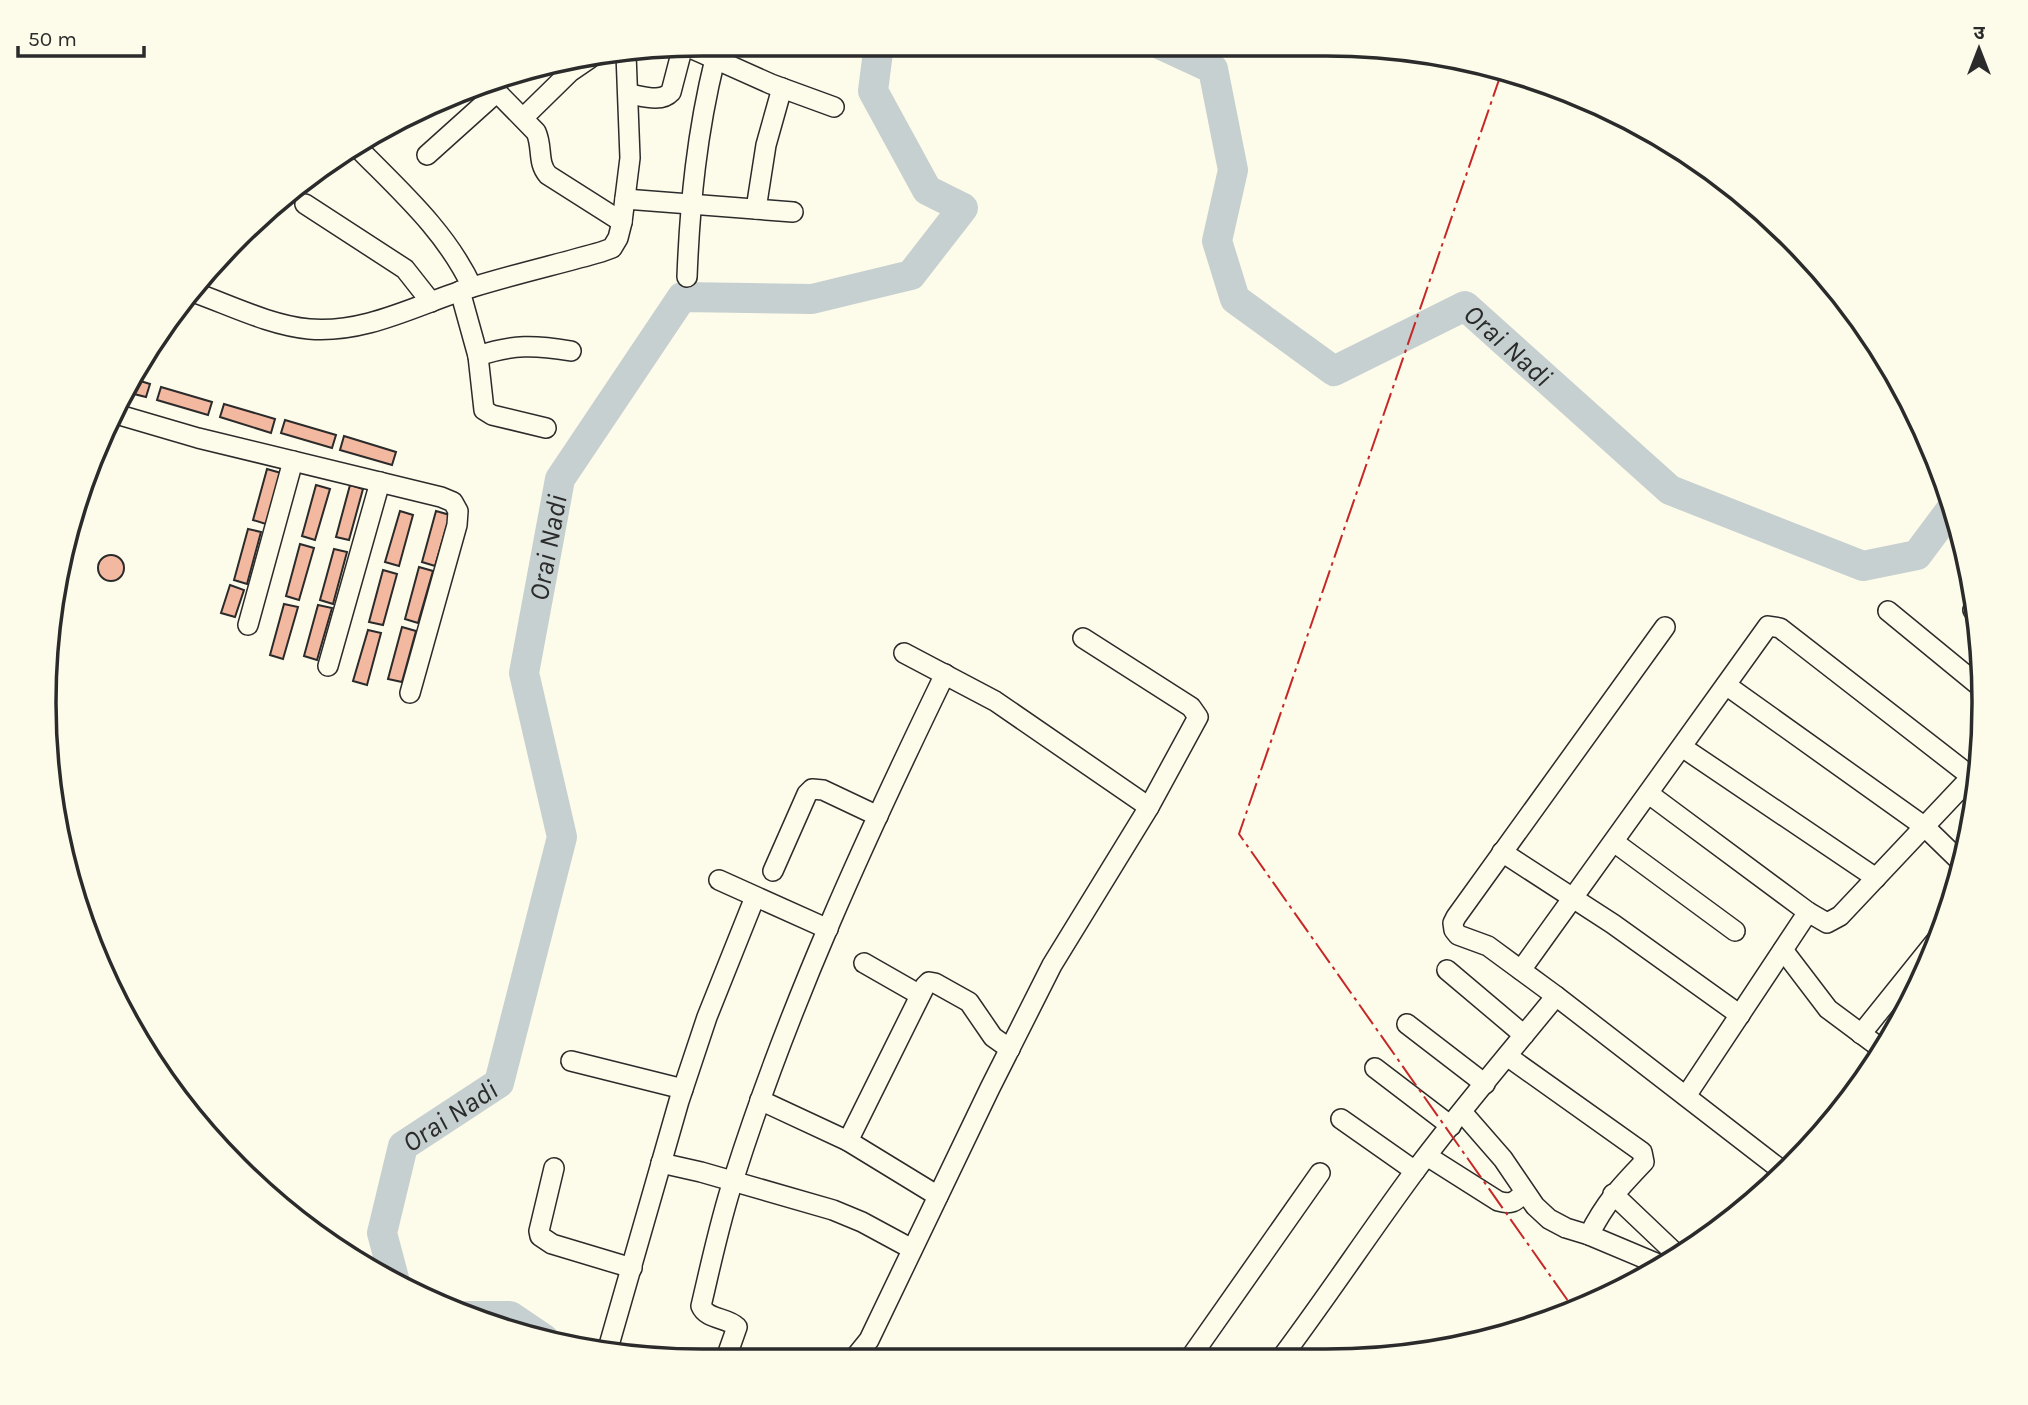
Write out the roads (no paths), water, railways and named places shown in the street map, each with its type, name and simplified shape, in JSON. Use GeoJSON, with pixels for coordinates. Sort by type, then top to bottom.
{"type":"FeatureCollection","features":[{"type":"Feature","properties":{"kind":"street"},"geometry":{"type":"LineString","coordinates":[[629,94],[667,97],[682,56]]}},
{"type":"Feature","properties":{"kind":"street"},"geometry":{"type":"LineString","coordinates":[[708,56],[834,107]]}},
{"type":"Feature","properties":{"kind":"street"},"geometry":{"type":"LineString","coordinates":[[687,277],[690,203],[704,104],[715,59]]}},
{"type":"Feature","properties":{"kind":"street"},"geometry":{"type":"LineString","coordinates":[[201,295],[270,320],[307,328],[333,329],[372,322],[466,289],[612,248],[622,222],[630,158],[627,61]]}},
{"type":"Feature","properties":{"kind":"street"},"geometry":{"type":"LineString","coordinates":[[523,118],[576,68]]}},
{"type":"Feature","properties":{"kind":"street"},"geometry":{"type":"LineString","coordinates":[[757,209],[766,145],[782,88]]}},
{"type":"Feature","properties":{"kind":"street"},"geometry":{"type":"LineString","coordinates":[[494,90],[536,132],[541,142],[541,162],[548,175],[622,222]]}},
{"type":"Feature","properties":{"kind":"street"},"geometry":{"type":"LineString","coordinates":[[427,155],[490,92]]}},
{"type":"Feature","properties":{"kind":"street"},"geometry":{"type":"LineString","coordinates":[[363,153],[445,240],[461,264],[478,356],[484,410],[492,415],[546,428]]}},
{"type":"Feature","properties":{"kind":"street"},"geometry":{"type":"LineString","coordinates":[[625,198],[793,212]]}},
{"type":"Feature","properties":{"kind":"street"},"geometry":{"type":"LineString","coordinates":[[305,204],[405,269],[431,302]]}},
{"type":"Feature","properties":{"kind":"street"},"geometry":{"type":"LineString","coordinates":[[478,356],[515,346],[536,345],[572,351]]}},
{"type":"Feature","properties":{"kind":"street"},"geometry":{"type":"LineString","coordinates":[[123,417],[453,502],[458,511],[457,525],[410,693]]}},
{"type":"Feature","properties":{"kind":"street"},"geometry":{"type":"LineString","coordinates":[[248,625],[293,461]]}},
{"type":"Feature","properties":{"kind":"street"},"geometry":{"type":"LineString","coordinates":[[328,666],[380,482]]}},
{"type":"Feature","properties":{"kind":"street"},"geometry":{"type":"LineString","coordinates":[[1888,611],[1971,680]]}},
{"type":"Feature","properties":{"kind":"street"},"geometry":{"type":"LineString","coordinates":[[1521,970],[1768,626],[1780,628],[1968,774]]}},
{"type":"Feature","properties":{"kind":"street"},"geometry":{"type":"LineString","coordinates":[[1665,627],[1456,917],[1454,930],[1458,935],[1488,946],[1521,970],[1776,1166]]}},
{"type":"Feature","properties":{"kind":"street"},"geometry":{"type":"LineString","coordinates":[[862,1349],[869,1340],[1052,965],[1149,807],[1198,717],[1196,711],[1083,638]]}},
{"type":"Feature","properties":{"kind":"street"},"geometry":{"type":"LineString","coordinates":[[904,653],[995,701],[1149,807]]}},
{"type":"Feature","properties":{"kind":"street"},"geometry":{"type":"LineString","coordinates":[[729,1349],[737,1327],[733,1323],[706,1314],[701,1306],[733,1181],[760,1101],[828,929],[945,674]]}},
{"type":"Feature","properties":{"kind":"street"},"geometry":{"type":"LineString","coordinates":[[1726,685],[1925,827],[1954,855]]}},
{"type":"Feature","properties":{"kind":"street"},"geometry":{"type":"LineString","coordinates":[[1682,747],[1876,878]]}},
{"type":"Feature","properties":{"kind":"street"},"geometry":{"type":"LineString","coordinates":[[1649,794],[1808,912],[1827,923],[1833,921],[1966,787]]}},
{"type":"Feature","properties":{"kind":"street"},"geometry":{"type":"LineString","coordinates":[[773,871],[807,794],[812,789],[823,790],[878,816]]}},
{"type":"Feature","properties":{"kind":"street"},"geometry":{"type":"LineString","coordinates":[[1614,842],[1735,931]]}},
{"type":"Feature","properties":{"kind":"street"},"geometry":{"type":"LineString","coordinates":[[1502,852],[1573,898],[1740,1015]]}},
{"type":"Feature","properties":{"kind":"street"},"geometry":{"type":"LineString","coordinates":[[719,880],[828,929]]}},
{"type":"Feature","properties":{"kind":"street"},"geometry":{"type":"LineString","coordinates":[[610,1342],[683,1089],[707,1017],[755,897]]}},
{"type":"Feature","properties":{"kind":"street"},"geometry":{"type":"LineString","coordinates":[[1686,1096],[1808,912]]}},
{"type":"Feature","properties":{"kind":"street"},"geometry":{"type":"LineString","coordinates":[[1783,950],[1823,1003],[1874,1044]]}},
{"type":"Feature","properties":{"kind":"street"},"geometry":{"type":"LineString","coordinates":[[864,963],[920,995]]}},
{"type":"Feature","properties":{"kind":"street"},"geometry":{"type":"LineString","coordinates":[[1447,970],[1524,1035]]}},
{"type":"Feature","properties":{"kind":"street"},"geometry":{"type":"LineString","coordinates":[[848,1142],[920,995],[929,982],[935,982],[969,1002],[993,1037],[1010,1049]]}},
{"type":"Feature","properties":{"kind":"street"},"geometry":{"type":"LineString","coordinates":[[1861,1034],[1904,990]]}},
{"type":"Feature","properties":{"kind":"street"},"geometry":{"type":"LineString","coordinates":[[1288,1349],[1421,1163],[1556,996]]}},
{"type":"Feature","properties":{"kind":"street"},"geometry":{"type":"LineString","coordinates":[[1407,1024],[1485,1084]]}},
{"type":"Feature","properties":{"kind":"street"},"geometry":{"type":"LineString","coordinates":[[1507,1056],[1642,1152],[1644,1162],[1613,1194],[1602,1209],[1590,1235]]}},
{"type":"Feature","properties":{"kind":"street"},"geometry":{"type":"LineString","coordinates":[[571,1061],[683,1089]]}},
{"type":"Feature","properties":{"kind":"street"},"geometry":{"type":"LineString","coordinates":[[1376,1068],[1457,1119],[1503,1158],[1524,1192],[1549,1219],[1651,1261]]}},
{"type":"Feature","properties":{"kind":"street"},"geometry":{"type":"LineString","coordinates":[[760,1101],[848,1142],[938,1196]]}},
{"type":"Feature","properties":{"kind":"street"},"geometry":{"type":"LineString","coordinates":[[1341,1119],[1498,1201],[1508,1204],[1524,1192]]}},
{"type":"Feature","properties":{"kind":"street"},"geometry":{"type":"LineString","coordinates":[[662,1163],[833,1210],[912,1249]]}},
{"type":"Feature","properties":{"kind":"street"},"geometry":{"type":"LineString","coordinates":[[554,1168],[540,1236],[552,1244],[632,1268]]}},
{"type":"Feature","properties":{"kind":"street"},"geometry":{"type":"LineString","coordinates":[[1196,1349],[1320,1173]]}},
{"type":"Feature","properties":{"kind":"street"},"geometry":{"type":"LineString","coordinates":[[1613,1194],[1671,1249]]}},
{"type":"Feature","properties":{"kind":"waterway","name":"Orai Nadi"},"geometry":{"type":"LineString","coordinates":[[391,1269],[382,1233],[403,1146],[499,1083],[562,837],[524,673],[560,479],[682,297],[812,299],[911,275],[963,208],[927,190],[873,91],[877,56]]}},
{"type":"Feature","properties":{"kind":"waterway","name":"Orai Nadi"},"geometry":{"type":"LineString","coordinates":[[1185,56],[1213,69],[1233,170],[1217,241],[1235,299],[1334,371],[1465,306],[1670,490],[1863,566],[1917,555],[1945,518]]}},
{"type":"Feature","properties":{"kind":"waterway","name":"Orai Nadi"},"geometry":{"type":"LineString","coordinates":[[498,1316],[510,1316],[519,1322]]}}]}
